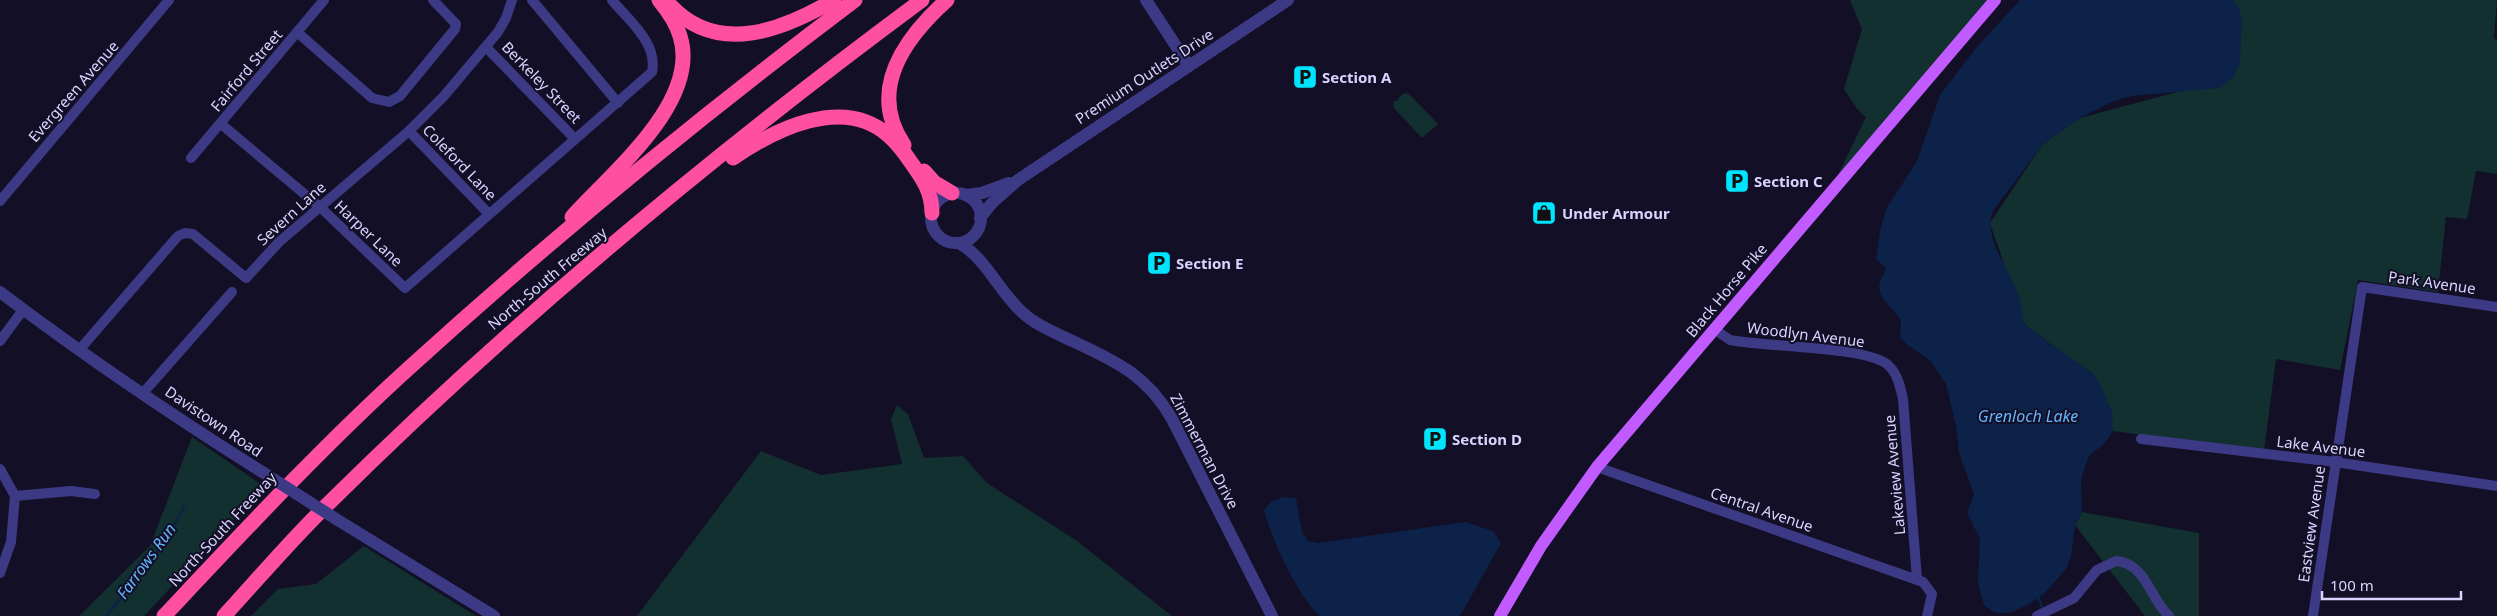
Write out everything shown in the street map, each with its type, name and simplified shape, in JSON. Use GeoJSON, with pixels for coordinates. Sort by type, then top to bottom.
{"type":"FeatureCollection","features":[{"type":"Feature","properties":{"kind":"highway"},"geometry":{"type":"LineString","coordinates":[[536,258],[584,204],[631,156],[659,122],[672,99],[679,81],[683,56],[681,37],[676,23],[659,0]]}},
{"type":"Feature","properties":{"kind":"highway"},"geometry":{"type":"LineString","coordinates":[[666,0],[690,23],[717,33],[733,35],[758,32],[785,24],[834,0]]}},
{"type":"Feature","properties":{"kind":"highway","name":"North-South Freeway"},"geometry":{"type":"LineString","coordinates":[[164,616],[306,466],[409,368],[536,258],[727,98],[855,0]]}},
{"type":"Feature","properties":{"kind":"highway","name":"North-South Freeway"},"geometry":{"type":"LineString","coordinates":[[224,616],[324,508],[508,334],[657,209],[818,78],[922,0]]}},
{"type":"Feature","properties":{"kind":"highway"},"geometry":{"type":"LineString","coordinates":[[948,0],[918,29],[902,52],[890,81],[889,106],[896,130],[910,154],[928,177],[959,194]]}},
{"type":"Feature","properties":{"kind":"highway"},"geometry":{"type":"LineString","coordinates":[[657,209],[742,152],[779,131],[800,123],[840,118],[867,123],[888,135],[926,184],[932,203],[932,213]]}},
{"type":"Feature","properties":{"kind":"main road","name":"Black Horse Pike"},"geometry":{"type":"LineString","coordinates":[[1500,616],[1541,546],[1598,467],[1994,0]]}},
{"type":"Feature","properties":{"kind":"street","name":"Evergreen Avenue"},"geometry":{"type":"LineString","coordinates":[[0,201],[169,0]]}},
{"type":"Feature","properties":{"kind":"street","name":"Fairford Street"},"geometry":{"type":"LineString","coordinates":[[191,158],[324,0]]}},
{"type":"Feature","properties":{"kind":"street"},"geometry":{"type":"LineString","coordinates":[[297,32],[372,98],[389,102],[400,96],[455,29],[456,24],[453,20],[432,0]]}},
{"type":"Feature","properties":{"kind":"street","name":"Severn Lane"},"geometry":{"type":"LineString","coordinates":[[80,350],[178,236],[185,233],[193,234],[246,278],[279,242],[409,130],[444,96],[486,47],[506,18],[512,0]]}},
{"type":"Feature","properties":{"kind":"street"},"geometry":{"type":"LineString","coordinates":[[532,0],[618,103]]}},
{"type":"Feature","properties":{"kind":"street"},"geometry":{"type":"LineString","coordinates":[[489,214],[652,72],[654,63],[648,43],[612,0]]}},
{"type":"Feature","properties":{"kind":"street"},"geometry":{"type":"LineString","coordinates":[[1146,0],[1189,66]]}},
{"type":"Feature","properties":{"kind":"street","name":"Premium Outlets Drive"},"geometry":{"type":"LineString","coordinates":[[980,218],[992,203],[1018,180],[1288,0]]}},
{"type":"Feature","properties":{"kind":"street","name":"Berkeley Street"},"geometry":{"type":"LineString","coordinates":[[486,47],[575,139]]}},
{"type":"Feature","properties":{"kind":"street","name":"Harper Lane"},"geometry":{"type":"LineString","coordinates":[[221,124],[320,206],[405,288],[489,214]]}},
{"type":"Feature","properties":{"kind":"street","name":"Coleford Lane"},"geometry":{"type":"LineString","coordinates":[[409,130],[489,214]]}},
{"type":"Feature","properties":{"kind":"street","name":"Premium Outlets Drive"},"geometry":{"type":"LineString","coordinates":[[959,194],[982,193],[1018,180]]}},
{"type":"Feature","properties":{"kind":"street"},"geometry":{"type":"LineString","coordinates":[[959,194],[978,205],[980,218],[977,231],[972,238],[959,243],[948,242],[938,235],[933,225],[932,213],[937,202],[959,194]]}},
{"type":"Feature","properties":{"kind":"street","name":"Zimmerman Drive"},"geometry":{"type":"LineString","coordinates":[[977,231],[982,252],[999,284]]}},
{"type":"Feature","properties":{"kind":"street","name":"Zimmerman Drive"},"geometry":{"type":"LineString","coordinates":[[959,243],[972,252],[1023,313],[1033,321],[1112,360],[1140,377],[1152,390],[1172,419],[1272,616]]}},
{"type":"Feature","properties":{"kind":"street","name":"Park Avenue"},"geometry":{"type":"LineString","coordinates":[[2362,287],[2497,307]]}},
{"type":"Feature","properties":{"kind":"street","name":"Eastview Avenue"},"geometry":{"type":"LineString","coordinates":[[2313,616],[2362,287]]}},
{"type":"Feature","properties":{"kind":"street","name":"Davistown Road"},"geometry":{"type":"LineString","coordinates":[[0,292],[80,350],[267,475],[494,616]]}},
{"type":"Feature","properties":{"kind":"street"},"geometry":{"type":"LineString","coordinates":[[143,393],[232,292]]}},
{"type":"Feature","properties":{"kind":"street"},"geometry":{"type":"LineString","coordinates":[[0,341],[23,310]]}},
{"type":"Feature","properties":{"kind":"street","name":"Woodlyn Avenue"},"geometry":{"type":"LineString","coordinates":[[1714,329],[1724,337],[1736,341],[1870,356],[1883,361],[1893,371]]}},
{"type":"Feature","properties":{"kind":"street","name":"Lakeview Avenue"},"geometry":{"type":"LineString","coordinates":[[1893,371],[1898,380],[1903,399],[1917,579]]}},
{"type":"Feature","properties":{"kind":"street","name":"Lake Avenue"},"geometry":{"type":"LineString","coordinates":[[2141,439],[2335,462],[2497,486]]}},
{"type":"Feature","properties":{"kind":"street","name":"Central Avenue"},"geometry":{"type":"LineString","coordinates":[[1598,467],[1917,579]]}},
{"type":"Feature","properties":{"kind":"street"},"geometry":{"type":"LineString","coordinates":[[0,470],[15,496],[11,542],[0,573]]}},
{"type":"Feature","properties":{"kind":"street"},"geometry":{"type":"LineString","coordinates":[[15,496],[71,491],[95,494]]}},
{"type":"Feature","properties":{"kind":"street"},"geometry":{"type":"LineString","coordinates":[[2040,615],[2074,598],[2086,586],[2097,570],[2116,561],[2130,565],[2142,574],[2158,603],[2169,616]]}},
{"type":"Feature","properties":{"kind":"street"},"geometry":{"type":"LineString","coordinates":[[1917,579],[1927,585],[1932,594],[1927,616]]}},
{"type":"Feature","properties":{"kind":"green space"},"geometry":{"type":"Polygon","coordinates":[[[1850,0],[1994,0],[1828,196],[1866,117],[1857,109],[1844,89],[1862,29],[1850,0]]]}},
{"type":"Feature","properties":{"kind":"green space"},"geometry":{"type":"Polygon","coordinates":[[[2233,0],[2497,0],[2494,39],[2497,39],[2497,174],[2476,171],[2467,219],[2446,217],[2438,292],[2358,280],[2340,370],[2276,359],[2264,451],[2113,431],[2094,375],[2025,325],[1990,223],[2042,145],[2080,118],[2233,77],[2233,0]]]}},
{"type":"Feature","properties":{"kind":"green space"},"geometry":{"type":"Polygon","coordinates":[[[1408,93],[1438,124],[1422,138],[1393,107],[1394,101],[1397,101],[1402,94],[1408,93]]]}},
{"type":"Feature","properties":{"kind":"green space"},"geometry":{"type":"Polygon","coordinates":[[[897,405],[908,414],[924,458],[963,456],[987,483],[1077,541],[1172,616],[637,616],[761,451],[821,475],[902,464],[891,419],[897,405]]]}},
{"type":"Feature","properties":{"kind":"green space"},"geometry":{"type":"Polygon","coordinates":[[[192,437],[265,487],[144,616],[79,616],[150,546],[192,437]]]}},
{"type":"Feature","properties":{"kind":"green space"},"geometry":{"type":"Polygon","coordinates":[[[2082,512],[2199,533],[2199,616],[2145,616],[2075,525],[2082,512]]]}},
{"type":"Feature","properties":{"kind":"green space"},"geometry":{"type":"Polygon","coordinates":[[[364,546],[476,616],[251,616],[278,589],[316,584],[364,546]]]}},
{"type":"Feature","properties":{"kind":"water","name":"Grenloch Lake"},"geometry":{"type":"Polygon","coordinates":[[[2020,0],[2233,0],[2239,8],[2242,19],[2240,62],[2234,77],[2220,88],[2131,96],[2111,102],[2080,118],[2042,145],[1993,211],[1991,232],[1998,252],[2020,299],[2025,325],[2094,375],[2112,412],[2113,431],[2105,443],[2089,456],[2083,472],[2081,482],[2082,512],[2075,525],[2071,557],[2066,569],[2044,594],[2029,604],[2010,613],[2000,613],[1993,612],[1984,605],[1978,583],[1980,539],[1967,513],[1974,494],[1959,453],[1956,426],[1946,384],[1930,360],[1906,344],[1900,337],[1901,320],[1885,301],[1880,290],[1879,285],[1886,268],[1876,259],[1880,231],[1886,209],[1917,161],[1940,95],[1976,48],[2020,0]]]}},
{"type":"Feature","properties":{"kind":"water"},"geometry":{"type":"Polygon","coordinates":[[[1283,497],[1296,498],[1302,532],[1308,541],[1318,543],[1465,522],[1493,531],[1501,543],[1460,616],[1320,616],[1303,595],[1286,566],[1264,510],[1271,502],[1283,497]]]}},
{"type":"Feature","properties":{"kind":"waterway","name":"Farrows Run"},"geometry":{"type":"LineString","coordinates":[[106,616],[159,549],[184,506]]}},
{"type":"Feature","properties":{"kind":"waterway"},"geometry":{"type":"LineString","coordinates":[[2038,596],[2043,610]]}},
{"type":"Feature","properties":{"kind":"place","name":"Section A"},"geometry":{"type":"Point","coordinates":[1305,77]}},
{"type":"Feature","properties":{"kind":"place","name":"Section C"},"geometry":{"type":"Point","coordinates":[1737,181]}},
{"type":"Feature","properties":{"kind":"place","name":"Under Armour"},"geometry":{"type":"Point","coordinates":[1544,213]}},
{"type":"Feature","properties":{"kind":"place","name":"Section E"},"geometry":{"type":"Point","coordinates":[1159,263]}},
{"type":"Feature","properties":{"kind":"place","name":"Section D"},"geometry":{"type":"Point","coordinates":[1435,439]}}]}
